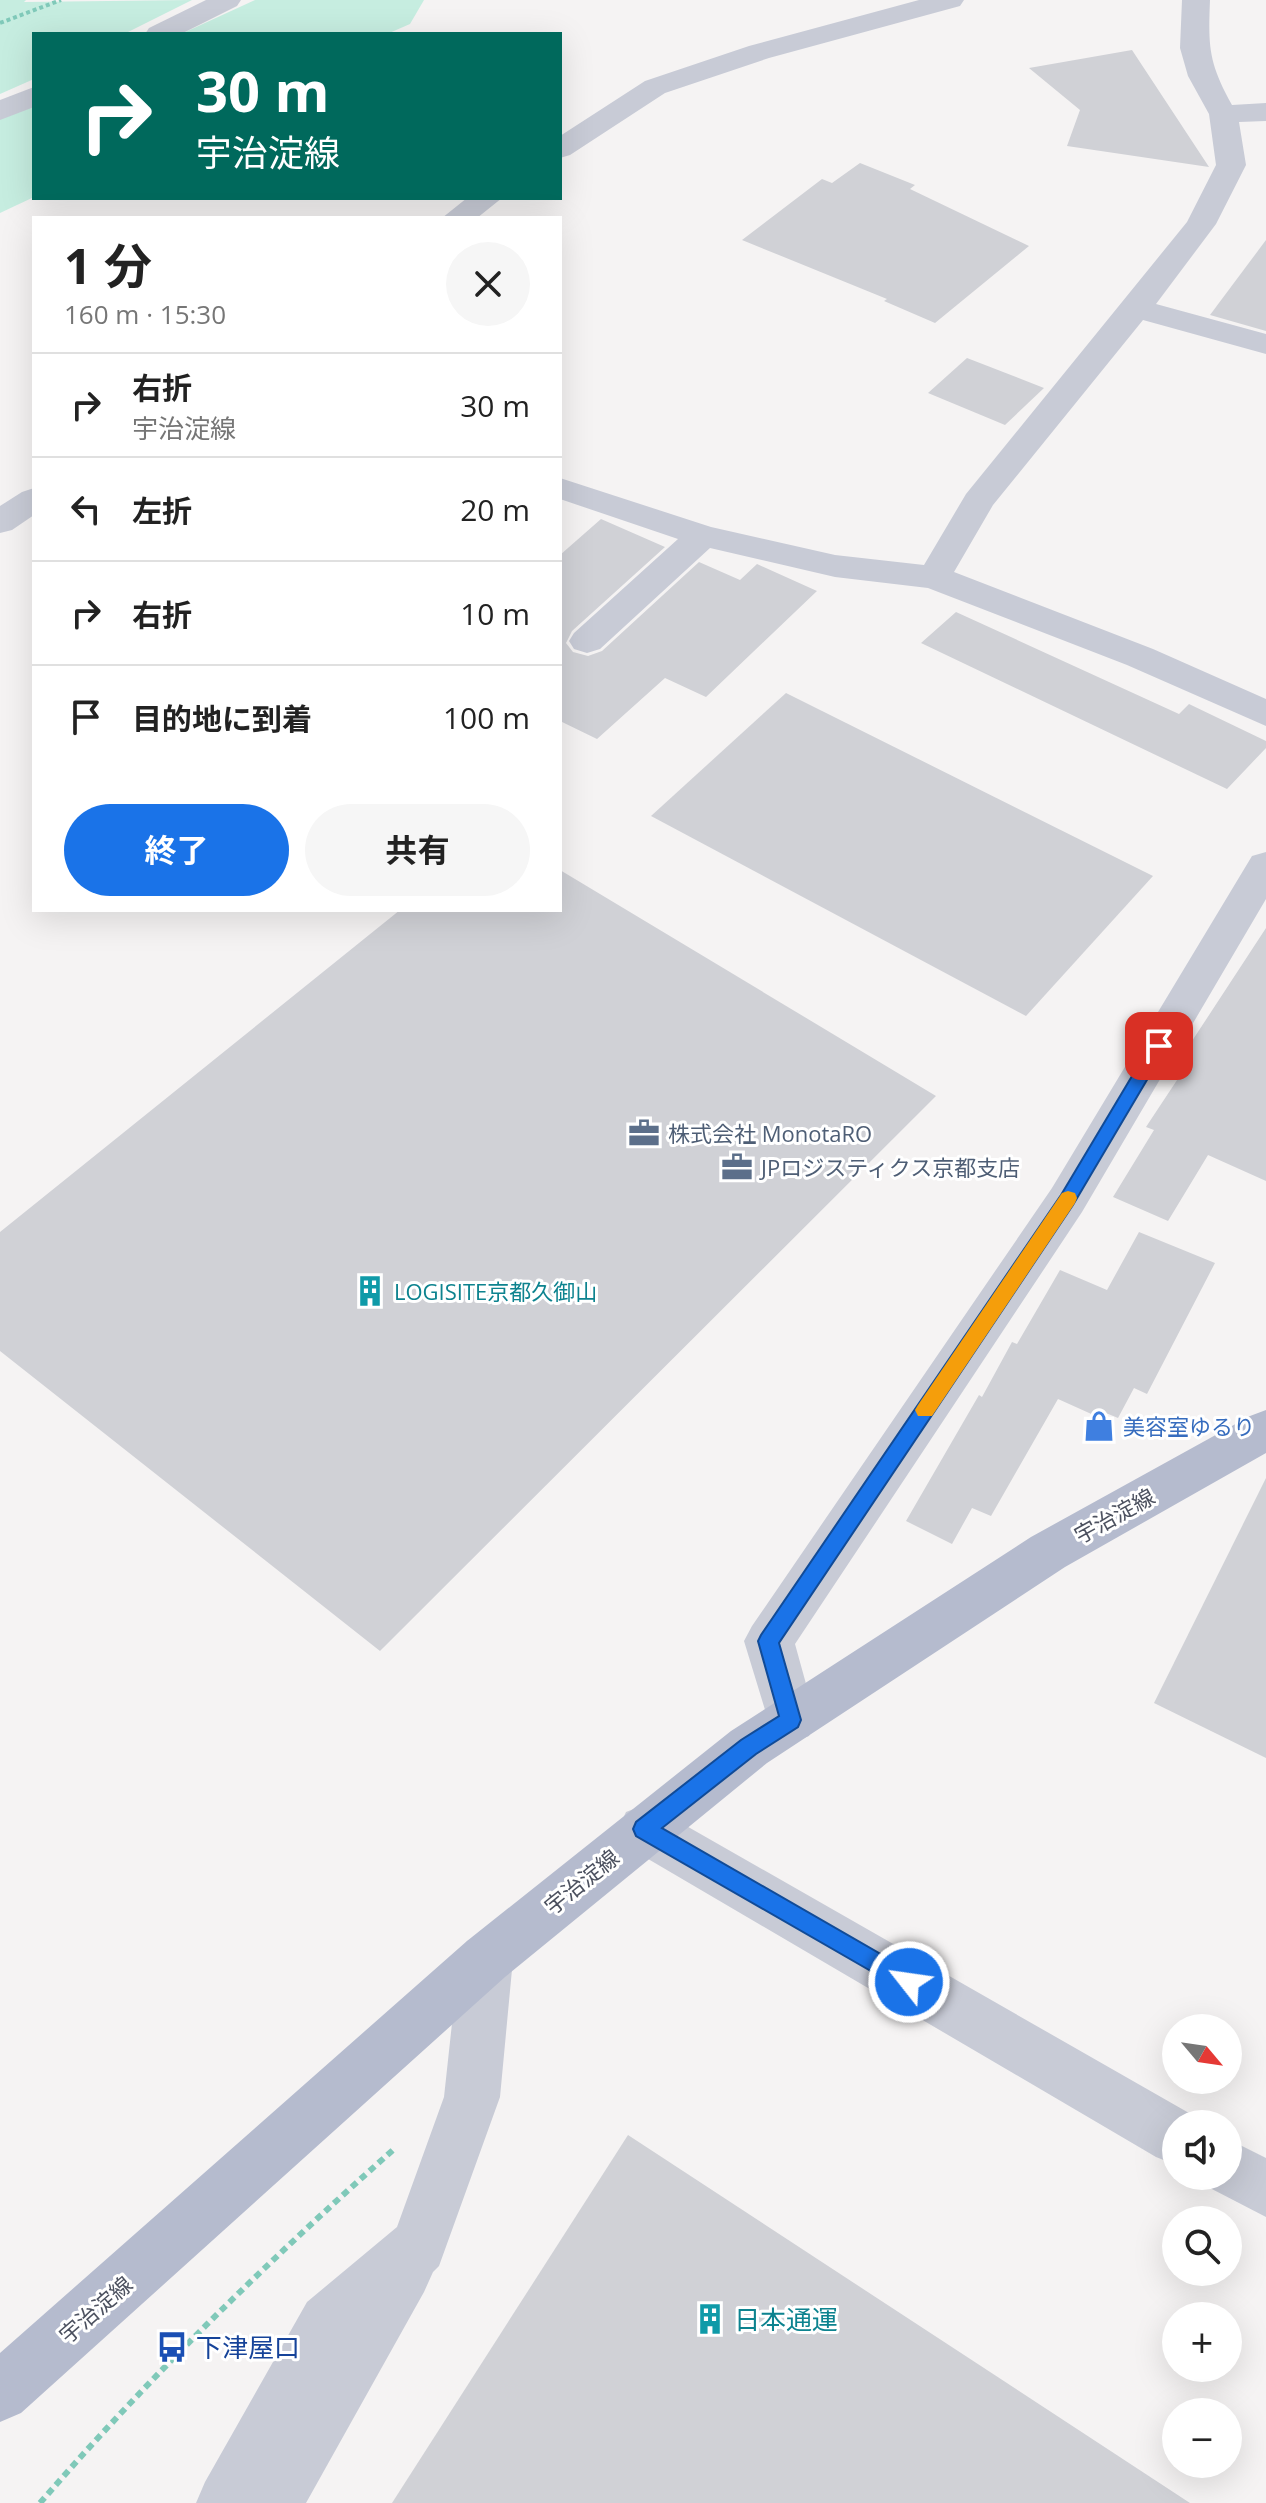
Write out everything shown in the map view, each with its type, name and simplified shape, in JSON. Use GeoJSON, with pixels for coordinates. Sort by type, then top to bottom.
{"type":"FeatureCollection","features":[{"type":"Feature","properties":{"kind":"main road","name":"宇治淀線"},"geometry":{"type":"LineString","coordinates":[[0,2392],[486,1959],[749,1747],[1048,1552],[1266,1430]]}},
{"type":"Feature","properties":{"kind":"street"},"geometry":{"type":"LineString","coordinates":[[163,32],[227,0]]}},
{"type":"Feature","properties":{"kind":"street"},"geometry":{"type":"LineString","coordinates":[[562,148],[655,87],[759,52],[950,0]]}},
{"type":"Feature","properties":{"kind":"street"},"geometry":{"type":"LineString","coordinates":[[934,577],[978,501],[1201,224],[1231,165],[1223,114],[1202,76],[1194,48],[1196,0]]}},
{"type":"Feature","properties":{"kind":"street"},"geometry":{"type":"LineString","coordinates":[[0,111],[32,97]]}},
{"type":"Feature","properties":{"kind":"street"},"geometry":{"type":"LineString","coordinates":[[1223,114],[1266,112]]}},
{"type":"Feature","properties":{"kind":"street"},"geometry":{"type":"LineString","coordinates":[[460,216],[484,200]]}},
{"type":"Feature","properties":{"kind":"street"},"geometry":{"type":"LineString","coordinates":[[1136,308],[1266,344]]}},
{"type":"Feature","properties":{"kind":"street"},"geometry":{"type":"LineString","coordinates":[[562,489],[703,536],[835,566],[934,577],[1140,657],[1266,714]]}},
{"type":"Feature","properties":{"kind":"street"},"geometry":{"type":"LineString","coordinates":[[0,522],[32,500]]}},
{"type":"Feature","properties":{"kind":"street"},"geometry":{"type":"LineString","coordinates":[[587,641],[703,536]]}},
{"type":"Feature","properties":{"kind":"street"},"geometry":{"type":"LineString","coordinates":[[791,1720],[769,1641],[1067,1200],[1266,866]]}},
{"type":"Feature","properties":{"kind":"street"},"geometry":{"type":"LineString","coordinates":[[644,1829],[1162,2129]]}},
{"type":"Feature","properties":{"kind":"street"},"geometry":{"type":"LineString","coordinates":[[273,2503],[419,2246],[472,2097],[486,1959]]}},
{"type":"Feature","properties":{"kind":"street"},"geometry":{"type":"LineString","coordinates":[[1242,2175],[1266,2189]]}},
{"type":"Feature","properties":{"kind":"street"},"geometry":{"type":"LineString","coordinates":[[226,2503],[328,2323],[419,2246]]}},
{"type":"Feature","properties":{"kind":"path"},"geometry":{"type":"LineString","coordinates":[[0,23],[34,13],[61,0]]}},
{"type":"Feature","properties":{"kind":"path"},"geometry":{"type":"LineString","coordinates":[[40,2503],[97,2436],[291,2240],[406,2139]]}},
{"type":"Feature","properties":{"kind":"green space"},"geometry":{"type":"Polygon","coordinates":[[[0,0],[192,0],[128,32],[32,32],[32,80],[0,94],[0,0]]]}},
{"type":"Feature","properties":{"kind":"green space"},"geometry":{"type":"Polygon","coordinates":[[[255,0],[424,0],[410,24],[392,32],[185,32],[255,0]]]}},
{"type":"Feature","properties":{"kind":"green space"},"geometry":{"type":"Polygon","coordinates":[[[32,103],[32,198],[0,213],[0,118],[32,103]]]}},
{"type":"Feature","properties":{"kind":"building"},"geometry":{"type":"Polygon","coordinates":[[[1132,50],[1209,167],[1067,146],[1080,110],[1029,68],[1132,50]]]}},
{"type":"Feature","properties":{"kind":"building"},"geometry":{"type":"Polygon","coordinates":[[[860,163],[915,185],[910,189],[1029,246],[935,323],[884,301],[887,299],[742,240],[822,179],[832,183],[860,163]]]}},
{"type":"Feature","properties":{"kind":"building"},"geometry":{"type":"Polygon","coordinates":[[[1266,240],[1266,331],[1210,315],[1266,240]]]}},
{"type":"Feature","properties":{"kind":"building"},"geometry":{"type":"Polygon","coordinates":[[[967,358],[1044,388],[1005,425],[928,393],[967,358]]]}},
{"type":"Feature","properties":{"kind":"building"},"geometry":{"type":"Polygon","coordinates":[[[601,519],[665,547],[572,631],[566,643],[573,652],[588,656],[602,651],[699,562],[740,580],[757,564],[817,591],[706,697],[665,678],[597,739],[562,722],[562,553],[601,519]]]}},
{"type":"Feature","properties":{"kind":"building"},"geometry":{"type":"Polygon","coordinates":[[[956,612],[1179,714],[1189,704],[1266,741],[1266,748],[1227,789],[921,643],[956,612]]]}},
{"type":"Feature","properties":{"kind":"building"},"geometry":{"type":"Polygon","coordinates":[[[786,693],[1153,876],[1026,1016],[651,816],[786,693]]]}},
{"type":"Feature","properties":{"kind":"building","name":"LOGISITE京都久御山"},"geometry":{"type":"Polygon","coordinates":[[[562,871],[936,1096],[380,1651],[0,1351],[0,1232],[398,912],[562,912],[562,871]]]}},
{"type":"Feature","properties":{"kind":"building"},"geometry":{"type":"Polygon","coordinates":[[[1266,928],[1266,1181],[1208,1155],[1168,1221],[1113,1197],[1154,1130],[1146,1127],[1183,1071],[1175,1067],[1266,928]]]}},
{"type":"Feature","properties":{"kind":"building"},"geometry":{"type":"Polygon","coordinates":[[[1139,1232],[1215,1263],[1147,1394],[1134,1388],[1118,1418],[1101,1411],[1098,1417],[1058,1399],[991,1516],[972,1508],[952,1544],[906,1521],[979,1395],[982,1397],[1012,1342],[1017,1344],[1060,1270],[1107,1290],[1139,1232]]]}},
{"type":"Feature","properties":{"kind":"building"},"geometry":{"type":"Polygon","coordinates":[[[1266,1478],[1266,1758],[1154,1703],[1266,1478]]]}},
{"type":"Feature","properties":{"kind":"building","name":"日本通運"},"geometry":{"type":"Polygon","coordinates":[[[628,2135],[1190,2503],[392,2503],[628,2135]]]}},
{"type":"Feature","properties":{"kind":"slow traffic"},"geometry":{"type":"LineString","coordinates":[[925,1410],[1068,1198]]}},
{"type":"Feature","properties":{"kind":"place","name":"株式会社 MonotaRO"},"geometry":{"type":"Point","coordinates":[644,1133]}},
{"type":"Feature","properties":{"kind":"place","name":"JPロジスティクス京都支店"},"geometry":{"type":"Point","coordinates":[737,1167]}},
{"type":"Feature","properties":{"kind":"place","name":"LOGISITE京都久御山"},"geometry":{"type":"Point","coordinates":[370,1291]}},
{"type":"Feature","properties":{"kind":"place","name":"美容室ゆるり"},"geometry":{"type":"Point","coordinates":[1099,1426]}},
{"type":"Feature","properties":{"kind":"place","name":"日本通運"},"geometry":{"type":"Point","coordinates":[710,2319]}},
{"type":"Feature","properties":{"kind":"place","name":"下津屋口"},"geometry":{"type":"Point","coordinates":[172,2347]}},
{"type":"Feature","properties":{"kind":"route"},"geometry":{"type":"LineString","coordinates":[[909,1982],[644,1829],[749,1747],[791,1720],[769,1641],[1067,1200],[1159,1046]]}}]}
